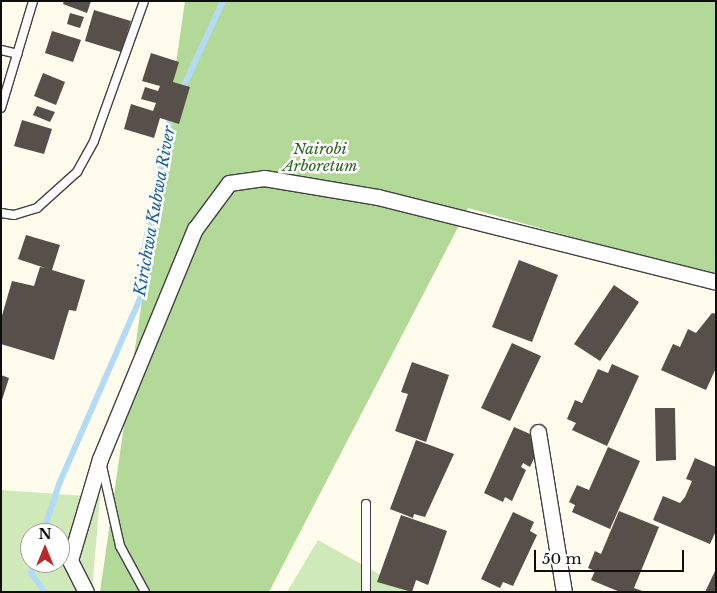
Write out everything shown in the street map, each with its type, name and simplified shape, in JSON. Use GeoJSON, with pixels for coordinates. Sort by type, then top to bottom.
{"type":"FeatureCollection","features":[{"type":"Feature","properties":{"kind":"street"},"geometry":{"type":"LineString","coordinates":[[86,592],[70,560],[100,459],[194,229],[229,183],[264,178],[378,197],[716,282]]}},
{"type":"Feature","properties":{"kind":"street"},"geometry":{"type":"LineString","coordinates":[[538,432],[564,592]]}},
{"type":"Feature","properties":{"kind":"lane"},"geometry":{"type":"LineString","coordinates":[[1,108],[33,1]]}},
{"type":"Feature","properties":{"kind":"lane"},"geometry":{"type":"LineString","coordinates":[[1,213],[14,215],[37,208],[77,172],[94,141],[144,1]]}},
{"type":"Feature","properties":{"kind":"lane"},"geometry":{"type":"LineString","coordinates":[[1,50],[18,54]]}},
{"type":"Feature","properties":{"kind":"lane"},"geometry":{"type":"LineString","coordinates":[[100,459],[120,546],[145,592]]}},
{"type":"Feature","properties":{"kind":"lane"},"geometry":{"type":"LineString","coordinates":[[366,504],[366,592]]}},
{"type":"Feature","properties":{"kind":"green space","name":"Nairobi Arboretum"},"geometry":{"type":"Polygon","coordinates":[[[185,1],[716,1],[716,277],[468,208],[269,592],[100,592],[185,1]]]}},
{"type":"Feature","properties":{"kind":"green space"},"geometry":{"type":"Polygon","coordinates":[[[1,490],[100,497],[92,592],[1,592],[1,490]]]}},
{"type":"Feature","properties":{"kind":"green space"},"geometry":{"type":"Polygon","coordinates":[[[318,540],[411,592],[287,592],[318,540]]]}},
{"type":"Feature","properties":{"kind":"building"},"geometry":{"type":"Polygon","coordinates":[[[64,1],[91,1],[87,13],[63,4],[64,1]]]}},
{"type":"Feature","properties":{"kind":"building"},"geometry":{"type":"Polygon","coordinates":[[[94,10],[131,21],[121,52],[85,41],[94,10]]]}},
{"type":"Feature","properties":{"kind":"building"},"geometry":{"type":"Polygon","coordinates":[[[70,13],[84,17],[80,28],[67,24],[70,13]]]}},
{"type":"Feature","properties":{"kind":"building"},"geometry":{"type":"Polygon","coordinates":[[[52,31],[81,40],[73,62],[45,53],[52,31]]]}},
{"type":"Feature","properties":{"kind":"building"},"geometry":{"type":"Polygon","coordinates":[[[151,53],[179,62],[173,82],[190,87],[179,124],[160,118],[154,138],[124,129],[131,104],[153,111],[156,103],[141,99],[145,87],[158,91],[160,86],[142,81],[151,53]]]}},
{"type":"Feature","properties":{"kind":"building"},"geometry":{"type":"Polygon","coordinates":[[[43,73],[65,82],[56,105],[34,96],[43,73]]]}},
{"type":"Feature","properties":{"kind":"building"},"geometry":{"type":"Polygon","coordinates":[[[37,106],[55,112],[50,122],[33,115],[37,106]]]}},
{"type":"Feature","properties":{"kind":"building"},"geometry":{"type":"Polygon","coordinates":[[[22,120],[52,129],[44,154],[14,146],[22,120]]]}},
{"type":"Feature","properties":{"kind":"building"},"geometry":{"type":"Polygon","coordinates":[[[26,235],[60,245],[52,270],[85,280],[76,311],[69,310],[54,360],[1,344],[1,319],[12,281],[34,286],[40,267],[45,268],[18,259],[26,235]]]}},
{"type":"Feature","properties":{"kind":"building"},"geometry":{"type":"Polygon","coordinates":[[[519,260],[558,275],[532,342],[492,327],[519,260]]]}},
{"type":"Feature","properties":{"kind":"building"},"geometry":{"type":"Polygon","coordinates":[[[614,285],[639,302],[600,361],[574,344],[614,285]]]}},
{"type":"Feature","properties":{"kind":"building"},"geometry":{"type":"Polygon","coordinates":[[[712,313],[716,314],[716,368],[706,390],[661,370],[673,344],[680,347],[688,329],[696,333],[712,313]]]}},
{"type":"Feature","properties":{"kind":"building"},"geometry":{"type":"Polygon","coordinates":[[[512,343],[541,356],[510,421],[481,408],[512,343]]]}},
{"type":"Feature","properties":{"kind":"building"},"geometry":{"type":"Polygon","coordinates":[[[412,362],[449,375],[426,442],[395,431],[408,394],[401,392],[412,362]]]}},
{"type":"Feature","properties":{"kind":"building"},"geometry":{"type":"Polygon","coordinates":[[[612,364],[639,376],[607,446],[572,430],[576,423],[567,419],[575,400],[582,403],[598,369],[608,373],[612,364]]]}},
{"type":"Feature","properties":{"kind":"building"},"geometry":{"type":"Polygon","coordinates":[[[1,375],[9,378],[2,400],[1,400],[1,375]]]}},
{"type":"Feature","properties":{"kind":"building"},"geometry":{"type":"Polygon","coordinates":[[[655,408],[675,408],[676,460],[656,461],[655,408]]]}},
{"type":"Feature","properties":{"kind":"building"},"geometry":{"type":"Polygon","coordinates":[[[514,427],[537,437],[533,445],[539,448],[530,467],[523,463],[521,467],[526,470],[512,501],[505,497],[503,502],[484,493],[514,427]]]}},
{"type":"Feature","properties":{"kind":"building"},"geometry":{"type":"Polygon","coordinates":[[[416,440],[454,454],[425,517],[414,514],[413,518],[390,509],[416,440]]]}},
{"type":"Feature","properties":{"kind":"building"},"geometry":{"type":"Polygon","coordinates":[[[608,447],[640,461],[610,529],[572,512],[575,505],[569,502],[577,485],[589,490],[608,447]]]}},
{"type":"Feature","properties":{"kind":"building"},"geometry":{"type":"Polygon","coordinates":[[[695,458],[716,467],[716,531],[710,544],[653,520],[663,496],[680,503],[685,497],[692,481],[686,479],[695,458]]]}},
{"type":"Feature","properties":{"kind":"building"},"geometry":{"type":"Polygon","coordinates":[[[619,511],[659,527],[634,588],[645,592],[620,592],[591,580],[595,571],[588,568],[595,551],[601,554],[619,511]]]}},
{"type":"Feature","properties":{"kind":"building"},"geometry":{"type":"Polygon","coordinates":[[[513,512],[534,522],[530,531],[537,535],[513,586],[503,582],[500,588],[481,579],[513,512]]]}},
{"type":"Feature","properties":{"kind":"building"},"geometry":{"type":"Polygon","coordinates":[[[401,515],[447,531],[428,585],[416,580],[412,592],[377,582],[401,515]]]}},
{"type":"Feature","properties":{"kind":"building"},"geometry":{"type":"Polygon","coordinates":[[[716,569],[716,592],[705,592],[716,569]]]}},
{"type":"Feature","properties":{"kind":"waterway","name":"Kirichwa Kubwa River"},"geometry":{"type":"LineString","coordinates":[[181,92],[223,1]]}},
{"type":"Feature","properties":{"kind":"waterway","name":"Kirichwa Kubwa River"},"geometry":{"type":"LineString","coordinates":[[46,523],[59,484],[143,292],[144,250],[171,115]]}},
{"type":"Feature","properties":{"kind":"waterway","name":"Kirichwa Kubwa River"},"geometry":{"type":"LineString","coordinates":[[31,573],[45,592]]}}]}
